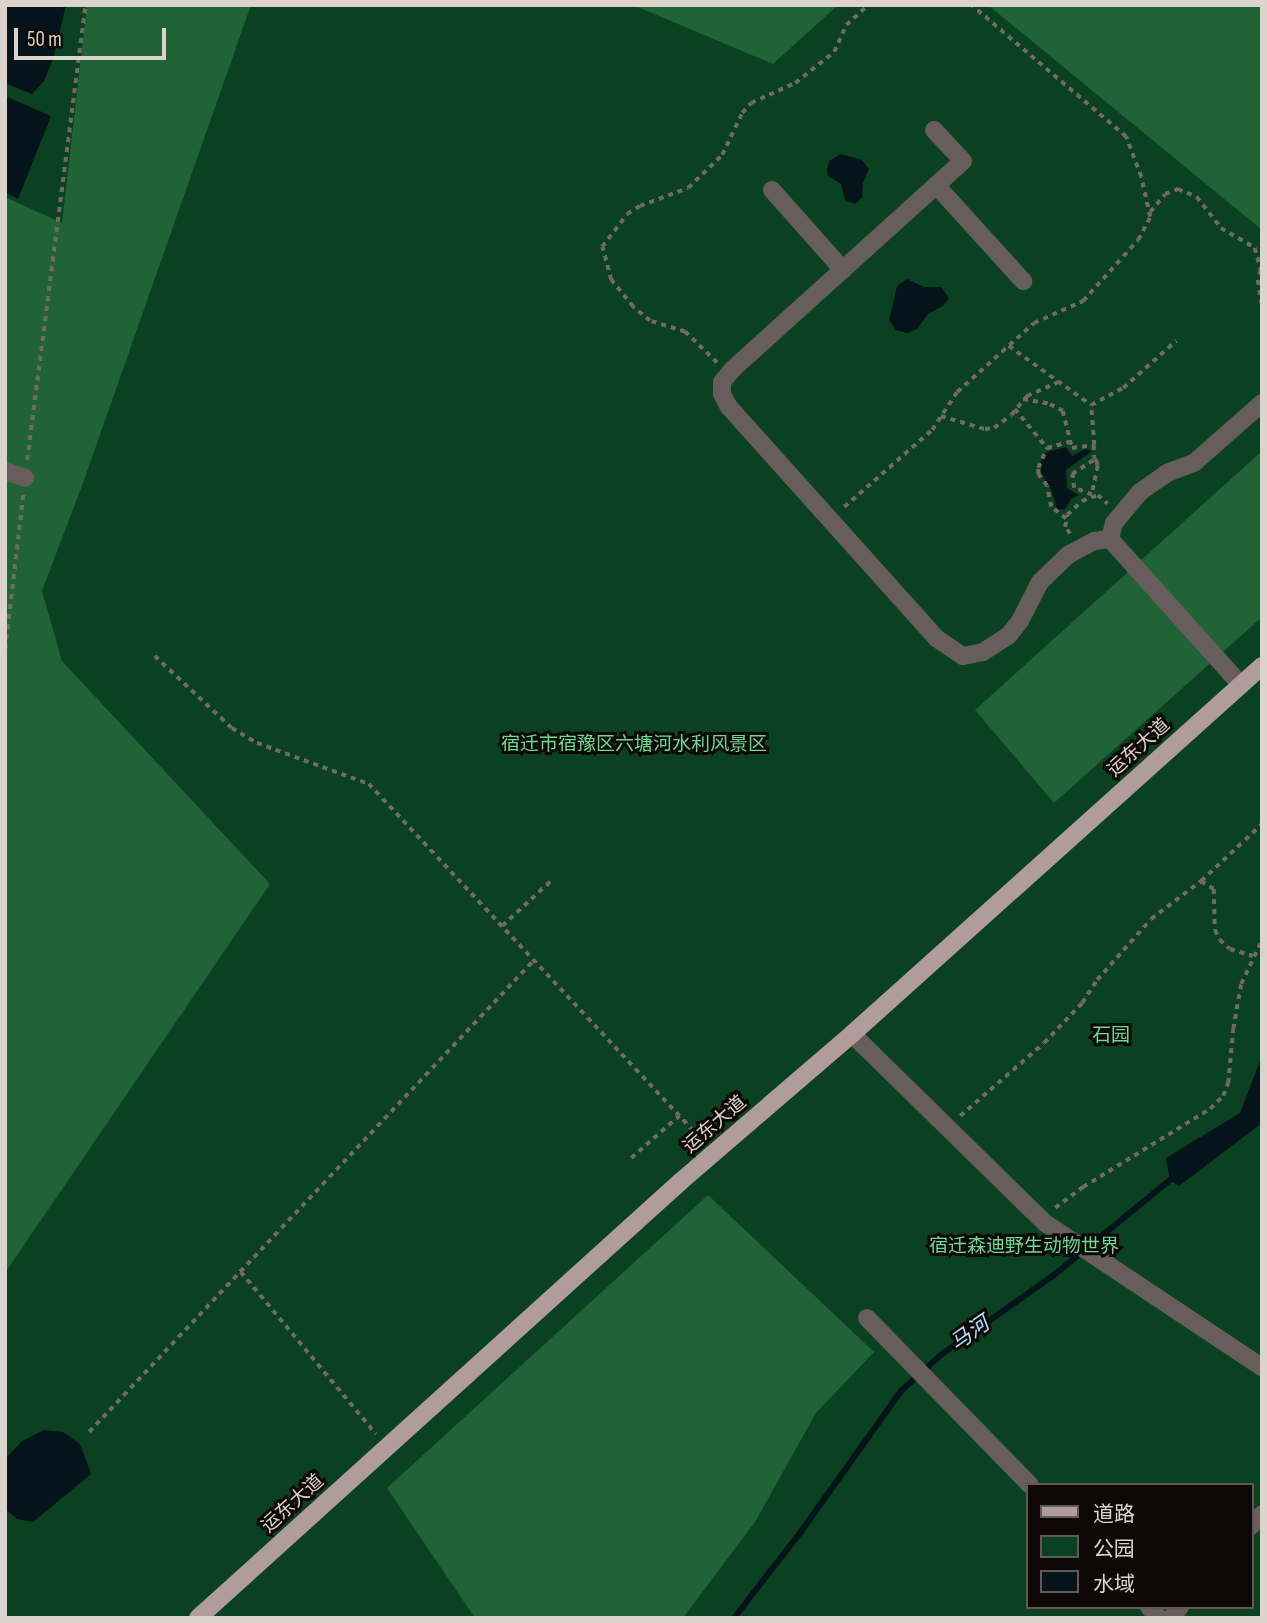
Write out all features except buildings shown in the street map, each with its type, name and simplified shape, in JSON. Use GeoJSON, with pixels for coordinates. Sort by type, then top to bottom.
{"type":"FeatureCollection","features":[{"type":"Feature","properties":{"kind":"main road","name":"运东大道"},"geometry":{"type":"LineString","coordinates":[[198,1618],[714,1153],[852,1034],[1262,666]]}},
{"type":"Feature","properties":{"kind":"street"},"geometry":{"type":"LineString","coordinates":[[934,130],[963,161],[728,374],[722,382],[722,394],[729,407],[936,638],[963,656],[971,657],[983,652],[1009,635],[1040,582],[1068,555],[1094,541],[1110,539]]}},
{"type":"Feature","properties":{"kind":"street"},"geometry":{"type":"LineString","coordinates":[[936,185],[1023,281]]}},
{"type":"Feature","properties":{"kind":"street"},"geometry":{"type":"LineString","coordinates":[[772,190],[843,270]]}},
{"type":"Feature","properties":{"kind":"street"},"geometry":{"type":"LineString","coordinates":[[1110,539],[1120,514],[1153,480],[1195,462],[1262,403]]}},
{"type":"Feature","properties":{"kind":"street"},"geometry":{"type":"LineString","coordinates":[[5,471],[25,478]]}},
{"type":"Feature","properties":{"kind":"street"},"geometry":{"type":"LineString","coordinates":[[1110,539],[1241,685]]}},
{"type":"Feature","properties":{"kind":"street"},"geometry":{"type":"LineString","coordinates":[[852,1034],[1045,1223],[1124,1278],[1262,1367]]}},
{"type":"Feature","properties":{"kind":"street"},"geometry":{"type":"LineString","coordinates":[[867,1318],[1028,1483]]}},
{"type":"Feature","properties":{"kind":"path"},"geometry":{"type":"LineString","coordinates":[[5,649],[85,5]]}},
{"type":"Feature","properties":{"kind":"path"},"geometry":{"type":"LineString","coordinates":[[728,374],[685,332],[650,321],[633,307],[611,280],[602,247],[610,233],[634,210],[688,188],[722,155],[742,113],[751,103],[795,83],[834,52],[846,25],[868,5]]}},
{"type":"Feature","properties":{"kind":"path"},"geometry":{"type":"LineString","coordinates":[[1150,212],[1165,194],[1178,190],[1197,197],[1221,228],[1255,248],[1261,270],[1258,280],[1262,304]]}},
{"type":"Feature","properties":{"kind":"path"},"geometry":{"type":"LineString","coordinates":[[1091,405],[1123,388],[1176,341]]}},
{"type":"Feature","properties":{"kind":"path"},"geometry":{"type":"LineString","coordinates":[[1009,346],[1091,405]]}},
{"type":"Feature","properties":{"kind":"path"},"geometry":{"type":"LineString","coordinates":[[941,416],[985,429],[994,428],[1023,399],[1058,382]]}},
{"type":"Feature","properties":{"kind":"path"},"geometry":{"type":"LineString","coordinates":[[1023,399],[1049,404],[1063,411],[1072,448],[1094,445]]}},
{"type":"Feature","properties":{"kind":"path"},"geometry":{"type":"LineString","coordinates":[[1081,547],[1065,527],[1066,519],[1092,495],[1098,466],[1091,405]]}},
{"type":"Feature","properties":{"kind":"path"},"geometry":{"type":"LineString","coordinates":[[1015,409],[1047,448]]}},
{"type":"Feature","properties":{"kind":"path"},"geometry":{"type":"LineString","coordinates":[[1066,519],[1053,510],[1047,486],[1038,474],[1039,460],[1047,448],[1070,442]]}},
{"type":"Feature","properties":{"kind":"path"},"geometry":{"type":"LineString","coordinates":[[1096,459],[1075,471],[1071,479],[1074,488],[1098,495],[1120,514]]}},
{"type":"Feature","properties":{"kind":"path"},"geometry":{"type":"LineString","coordinates":[[155,656],[232,728],[249,738],[369,784],[714,1153]]}},
{"type":"Feature","properties":{"kind":"path"},"geometry":{"type":"LineString","coordinates":[[947,1127],[1035,1052],[1082,1003],[1151,919],[1201,881],[1262,824]]}},
{"type":"Feature","properties":{"kind":"path"},"geometry":{"type":"LineString","coordinates":[[502,926],[551,881]]}},
{"type":"Feature","properties":{"kind":"path"},"geometry":{"type":"LineString","coordinates":[[1201,881],[1214,889],[1215,930],[1220,940],[1230,949],[1253,956]]}},
{"type":"Feature","properties":{"kind":"path"},"geometry":{"type":"LineString","coordinates":[[1049,1204],[1055,1208],[1083,1186],[1210,1109],[1223,1096],[1228,1083],[1241,984],[1262,940]]}},
{"type":"Feature","properties":{"kind":"path"},"geometry":{"type":"LineString","coordinates":[[89,1432],[534,960]]}},
{"type":"Feature","properties":{"kind":"path"},"geometry":{"type":"LineString","coordinates":[[631,1158],[679,1116]]}},
{"type":"Feature","properties":{"kind":"path"},"geometry":{"type":"LineString","coordinates":[[241,1272],[387,1447]]}},
{"type":"Feature","properties":{"kind":"green space","name":"宿迁市宿豫区六塘河水利风景区"},"geometry":{"type":"Polygon","coordinates":[[[5,5],[1262,5],[1262,1618],[5,1618],[5,5]]]}},
{"type":"Feature","properties":{"kind":"green space"},"geometry":{"type":"Polygon","coordinates":[[[87,5],[251,5],[83,483],[42,591],[62,661],[270,884],[5,1273],[5,197],[62,223],[87,5]]]}},
{"type":"Feature","properties":{"kind":"green space"},"geometry":{"type":"Polygon","coordinates":[[[633,5],[838,5],[773,64],[633,5]]]}},
{"type":"Feature","properties":{"kind":"green space"},"geometry":{"type":"Polygon","coordinates":[[[988,5],[1262,5],[1262,230],[988,5]]]}},
{"type":"Feature","properties":{"kind":"green space"},"geometry":{"type":"Polygon","coordinates":[[[1262,451],[1262,617],[1054,803],[975,710],[1262,451]]]}},
{"type":"Feature","properties":{"kind":"green space"},"geometry":{"type":"Polygon","coordinates":[[[708,1195],[874,1352],[816,1413],[755,1522],[683,1618],[475,1618],[387,1488],[708,1195]]]}},
{"type":"Feature","properties":{"kind":"water"},"geometry":{"type":"Polygon","coordinates":[[[5,5],[66,5],[53,59],[44,81],[32,94],[5,83],[5,5]]]}},
{"type":"Feature","properties":{"kind":"water"},"geometry":{"type":"Polygon","coordinates":[[[5,96],[51,116],[18,199],[5,192],[5,96]]]}},
{"type":"Feature","properties":{"kind":"water"},"geometry":{"type":"Polygon","coordinates":[[[841,154],[862,160],[869,169],[863,183],[862,198],[855,204],[845,200],[841,184],[828,176],[829,161],[841,154]]]}},
{"type":"Feature","properties":{"kind":"water"},"geometry":{"type":"Polygon","coordinates":[[[907,279],[924,287],[941,287],[949,298],[943,306],[928,314],[917,329],[907,333],[896,330],[889,320],[897,286],[907,279]]]}},
{"type":"Feature","properties":{"kind":"water"},"geometry":{"type":"Polygon","coordinates":[[[1066,447],[1072,456],[1085,449],[1092,451],[1066,470],[1067,488],[1079,495],[1071,499],[1065,509],[1057,510],[1051,489],[1041,473],[1041,462],[1047,452],[1066,447]]]}},
{"type":"Feature","properties":{"kind":"water"},"geometry":{"type":"Polygon","coordinates":[[[1262,1056],[1262,1123],[1179,1186],[1170,1180],[1166,1158],[1240,1113],[1262,1056]]]}},
{"type":"Feature","properties":{"kind":"water"},"geometry":{"type":"Polygon","coordinates":[[[44,1430],[63,1432],[80,1444],[91,1474],[33,1522],[17,1519],[5,1509],[5,1459],[22,1441],[44,1430]]]}},
{"type":"Feature","properties":{"kind":"waterway","name":"马河"},"geometry":{"type":"LineString","coordinates":[[734,1618],[800,1533],[901,1391],[942,1354],[1054,1275],[1176,1175]]}},
{"type":"Feature","properties":{"kind":"park label","name":"石园"},"geometry":{"type":"Point","coordinates":[1111,1036]}},
{"type":"Feature","properties":{"kind":"park label","name":"宿迁森迪野生动物世界"},"geometry":{"type":"Point","coordinates":[1024,1247]}}]}
